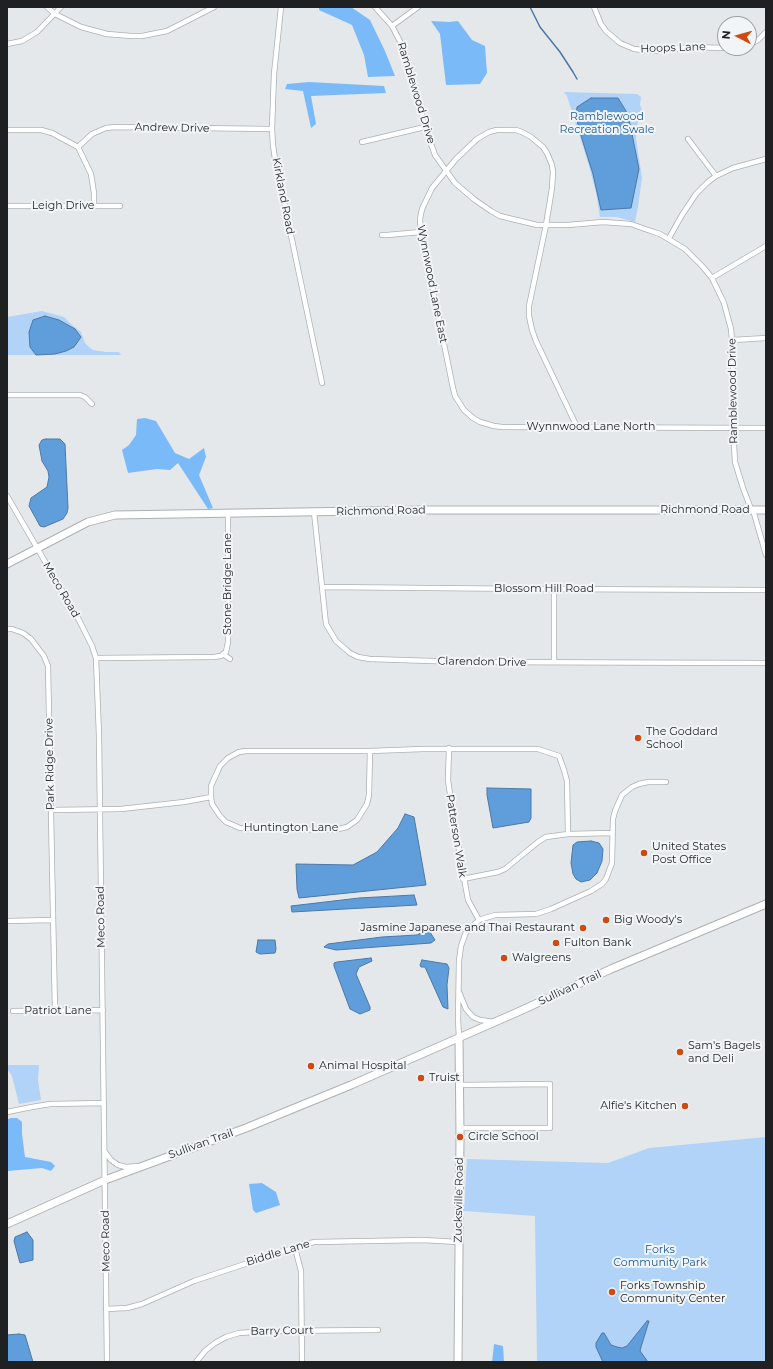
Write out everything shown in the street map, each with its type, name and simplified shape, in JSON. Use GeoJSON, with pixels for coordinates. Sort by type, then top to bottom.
{"type":"FeatureCollection","features":[{"type":"Feature","properties":{"kind":"street"},"geometry":{"type":"LineString","coordinates":[[47,7],[55,14],[81,27],[107,34],[142,36],[167,31],[214,7]]}},
{"type":"Feature","properties":{"kind":"street"},"geometry":{"type":"LineString","coordinates":[[7,44],[22,41],[37,32],[61,7]]}},
{"type":"Feature","properties":{"kind":"street","name":"Kirkland Road"},"geometry":{"type":"LineString","coordinates":[[281,7],[274,69],[272,128],[275,159],[322,383]]}},
{"type":"Feature","properties":{"kind":"street","name":"Ramblewood Drive"},"geometry":{"type":"LineString","coordinates":[[375,7],[392,26],[399,39],[409,65],[425,126],[435,155],[455,183],[462,190],[500,216],[525,223],[568,225],[603,222],[624,224],[646,229],[660,234],[685,249],[712,278],[724,303],[733,340],[733,428],[735,462],[743,488],[751,509],[753,510],[766,555]]}},
{"type":"Feature","properties":{"kind":"street"},"geometry":{"type":"LineString","coordinates":[[392,26],[418,7]]}},
{"type":"Feature","properties":{"kind":"street","name":"Hoops Lane"},"geometry":{"type":"LineString","coordinates":[[594,7],[601,24],[606,31],[620,43],[634,49],[652,51],[691,47],[717,48]]}},
{"type":"Feature","properties":{"kind":"street"},"geometry":{"type":"LineString","coordinates":[[757,41],[766,32]]}},
{"type":"Feature","properties":{"kind":"street"},"geometry":{"type":"LineString","coordinates":[[362,142],[425,126]]}},
{"type":"Feature","properties":{"kind":"street","name":"Andrew Drive"},"geometry":{"type":"LineString","coordinates":[[78,147],[92,134],[106,128],[115,127],[272,128]]}},
{"type":"Feature","properties":{"kind":"street"},"geometry":{"type":"LineString","coordinates":[[447,171],[456,159],[482,136],[489,132],[502,129],[522,132],[537,141],[547,153],[552,165],[552,188],[529,306],[529,316],[536,342],[577,426]]}},
{"type":"Feature","properties":{"kind":"street"},"geometry":{"type":"LineString","coordinates":[[7,130],[41,130],[78,147],[90,174],[94,193],[94,206]]}},
{"type":"Feature","properties":{"kind":"street"},"geometry":{"type":"LineString","coordinates":[[688,139],[716,176]]}},
{"type":"Feature","properties":{"kind":"street"},"geometry":{"type":"LineString","coordinates":[[670,240],[669,238],[696,194],[708,182],[716,176],[737,166],[766,159]]}},
{"type":"Feature","properties":{"kind":"street","name":"Wynnwood Lane East"},"geometry":{"type":"LineString","coordinates":[[447,171],[428,193],[420,219],[420,232],[453,388],[458,402]]}},
{"type":"Feature","properties":{"kind":"street","name":"Leigh Drive"},"geometry":{"type":"LineString","coordinates":[[7,206],[120,206]]}},
{"type":"Feature","properties":{"kind":"street"},"geometry":{"type":"LineString","coordinates":[[382,235],[387,236],[420,232]]}},
{"type":"Feature","properties":{"kind":"street"},"geometry":{"type":"LineString","coordinates":[[712,278],[766,246]]}},
{"type":"Feature","properties":{"kind":"street"},"geometry":{"type":"LineString","coordinates":[[733,340],[766,338]]}},
{"type":"Feature","properties":{"kind":"street"},"geometry":{"type":"LineString","coordinates":[[7,395],[80,395],[85,397],[92,404]]}},
{"type":"Feature","properties":{"kind":"street","name":"Wynnwood Lane North"},"geometry":{"type":"LineString","coordinates":[[458,402],[473,418],[480,422],[494,426],[766,428]]}},
{"type":"Feature","properties":{"kind":"street","name":"Meco Road"},"geometry":{"type":"LineString","coordinates":[[7,496],[79,620],[92,646],[96,658],[99,736],[107,1362]]}},
{"type":"Feature","properties":{"kind":"street","name":"Richmond Road"},"geometry":{"type":"LineString","coordinates":[[7,564],[88,522],[106,516],[115,515],[424,510],[766,510]]}},
{"type":"Feature","properties":{"kind":"street","name":"Clarendon Drive"},"geometry":{"type":"LineString","coordinates":[[314,512],[326,624],[336,642],[350,653],[358,657],[370,659],[448,662],[766,663]]}},
{"type":"Feature","properties":{"kind":"street","name":"Stone Bridge Lane"},"geometry":{"type":"LineString","coordinates":[[223,654],[226,652],[228,642],[228,513]]}},
{"type":"Feature","properties":{"kind":"street","name":"Blossom Hill Road"},"geometry":{"type":"LineString","coordinates":[[322,587],[766,590]]}},
{"type":"Feature","properties":{"kind":"street"},"geometry":{"type":"LineString","coordinates":[[554,589],[554,662]]}},
{"type":"Feature","properties":{"kind":"street","name":"Park Ridge Drive"},"geometry":{"type":"LineString","coordinates":[[7,629],[12,629],[23,633],[31,639],[44,656],[48,666],[55,1011]]}},
{"type":"Feature","properties":{"kind":"street"},"geometry":{"type":"LineString","coordinates":[[96,658],[214,657],[221,656],[223,654],[230,659]]}},
{"type":"Feature","properties":{"kind":"street"},"geometry":{"type":"LineString","coordinates":[[51,810],[150,807],[211,797],[211,786],[220,766],[228,758],[239,752],[246,751],[370,751],[449,748],[530,748],[559,756],[567,781],[568,834]]}},
{"type":"Feature","properties":{"kind":"street","name":"Patterson Walk"},"geometry":{"type":"LineString","coordinates":[[449,748],[449,791],[464,879],[468,900],[479,920]]}},
{"type":"Feature","properties":{"kind":"street","name":"Huntington Lane"},"geometry":{"type":"LineString","coordinates":[[211,797],[212,804],[220,816],[226,822],[240,828],[334,830],[347,827],[357,820],[368,804],[370,751]]}},
{"type":"Feature","properties":{"kind":"street"},"geometry":{"type":"LineString","coordinates":[[459,1038],[458,988],[461,946],[466,932],[479,920],[495,915],[536,914],[551,909],[597,888],[606,880],[612,863],[612,833],[615,811],[622,795],[639,784],[648,782],[666,782]]}},
{"type":"Feature","properties":{"kind":"street"},"geometry":{"type":"LineString","coordinates":[[464,879],[498,872],[505,869],[546,837],[568,834],[612,833]]}},
{"type":"Feature","properties":{"kind":"street","name":"Sullivan Trail"},"geometry":{"type":"LineString","coordinates":[[7,1224],[105,1180],[246,1128],[350,1086],[496,1022],[611,969],[766,904]]}},
{"type":"Feature","properties":{"kind":"street"},"geometry":{"type":"LineString","coordinates":[[7,921],[53,920]]}},
{"type":"Feature","properties":{"kind":"street"},"geometry":{"type":"LineString","coordinates":[[458,988],[466,1009],[473,1017],[480,1020],[496,1022]]}},
{"type":"Feature","properties":{"kind":"street","name":"Patriot Lane"},"geometry":{"type":"LineString","coordinates":[[13,1011],[103,1010]]}},
{"type":"Feature","properties":{"kind":"street","name":"Zucksville Road"},"geometry":{"type":"LineString","coordinates":[[458,1362],[460,1128],[459,1038]]}},
{"type":"Feature","properties":{"kind":"street"},"geometry":{"type":"LineString","coordinates":[[460,1085],[550,1084],[550,1128],[460,1128]]}},
{"type":"Feature","properties":{"kind":"street"},"geometry":{"type":"LineString","coordinates":[[7,1112],[50,1104],[104,1103]]}},
{"type":"Feature","properties":{"kind":"street"},"geometry":{"type":"LineString","coordinates":[[104,1152],[118,1165],[126,1167],[143,1166]]}},
{"type":"Feature","properties":{"kind":"street","name":"Biddle Lane"},"geometry":{"type":"LineString","coordinates":[[106,1309],[127,1308],[142,1304],[194,1280],[315,1242],[423,1240],[458,1242]]}},
{"type":"Feature","properties":{"kind":"street"},"geometry":{"type":"LineString","coordinates":[[295,1248],[301,1271],[302,1362]]}},
{"type":"Feature","properties":{"kind":"street","name":"Barry Court"},"geometry":{"type":"LineString","coordinates":[[196,1362],[205,1351],[215,1343],[239,1333],[268,1331],[378,1330]]}},
{"type":"Feature","properties":{"kind":"green space","name":"Ramblewood Recreation Swale"},"geometry":{"type":"Polygon","coordinates":[[[564,92],[637,94],[641,97],[640,105],[642,110],[638,121],[636,139],[642,178],[635,222],[617,217],[600,217],[589,166],[567,96],[564,92]]]}},
{"type":"Feature","properties":{"kind":"green space"},"geometry":{"type":"Polygon","coordinates":[[[42,311],[64,317],[81,332],[85,343],[93,350],[119,352],[121,355],[7,355],[7,317],[42,311]]]}},
{"type":"Feature","properties":{"kind":"green space"},"geometry":{"type":"Polygon","coordinates":[[[7,1065],[39,1065],[38,1080],[41,1100],[19,1104],[12,1076],[7,1069],[7,1065]]]}},
{"type":"Feature","properties":{"kind":"green space","name":"Forks Community Park"},"geometry":{"type":"Polygon","coordinates":[[[766,1137],[766,1362],[537,1362],[535,1216],[464,1211],[467,1159],[608,1163],[649,1148],[766,1137]]]}},
{"type":"Feature","properties":{"kind":"shaded area"},"geometry":{"type":"Polygon","coordinates":[[[319,7],[351,7],[370,20],[395,76],[368,77],[364,55],[352,25],[319,10],[319,7]]]}},
{"type":"Feature","properties":{"kind":"shaded area"},"geometry":{"type":"Polygon","coordinates":[[[431,21],[458,21],[472,40],[485,46],[487,73],[480,84],[446,85],[440,34],[431,21]]]}},
{"type":"Feature","properties":{"kind":"shaded area"},"geometry":{"type":"Polygon","coordinates":[[[309,82],[384,86],[386,93],[311,96],[316,124],[311,128],[303,91],[285,89],[287,84],[309,82]]]}},
{"type":"Feature","properties":{"kind":"shaded area","name":"Ramblewood Recreation Swale"},"geometry":{"type":"Polygon","coordinates":[[[591,98],[618,98],[626,111],[639,169],[631,208],[601,210],[593,174],[576,117],[577,107],[591,98]]]}},
{"type":"Feature","properties":{"kind":"shaded area"},"geometry":{"type":"Polygon","coordinates":[[[45,316],[59,320],[75,329],[81,337],[74,347],[55,354],[36,355],[30,347],[29,332],[33,320],[45,316]]]}},
{"type":"Feature","properties":{"kind":"shaded area"},"geometry":{"type":"Polygon","coordinates":[[[145,418],[156,421],[175,453],[189,459],[204,448],[206,457],[199,475],[213,508],[208,509],[178,463],[170,470],[157,469],[128,473],[122,450],[129,445],[136,435],[137,419],[145,418]]]}},
{"type":"Feature","properties":{"kind":"shaded area"},"geometry":{"type":"Polygon","coordinates":[[[60,439],[65,444],[68,508],[63,519],[44,527],[40,526],[29,506],[31,498],[47,487],[49,477],[48,471],[42,461],[39,445],[42,440],[60,439]]]}},
{"type":"Feature","properties":{"kind":"shaded area"},"geometry":{"type":"Polygon","coordinates":[[[487,788],[531,789],[531,818],[529,822],[493,828],[487,788]]]}},
{"type":"Feature","properties":{"kind":"shaded area"},"geometry":{"type":"Polygon","coordinates":[[[405,814],[414,817],[426,885],[299,898],[297,889],[296,864],[353,865],[377,852],[398,828],[405,814]]]}},
{"type":"Feature","properties":{"kind":"shaded area"},"geometry":{"type":"Polygon","coordinates":[[[591,841],[599,843],[603,849],[602,861],[597,873],[590,880],[581,882],[576,879],[573,874],[571,863],[573,845],[577,842],[591,841]]]}},
{"type":"Feature","properties":{"kind":"shaded area"},"geometry":{"type":"Polygon","coordinates":[[[414,895],[417,905],[292,912],[291,906],[359,898],[414,895]]]}},
{"type":"Feature","properties":{"kind":"shaded area"},"geometry":{"type":"Polygon","coordinates":[[[428,929],[435,940],[431,943],[336,950],[324,947],[328,944],[382,937],[417,935],[428,929]]]}},
{"type":"Feature","properties":{"kind":"shaded area"},"geometry":{"type":"Polygon","coordinates":[[[258,940],[275,940],[275,953],[260,954],[256,952],[258,940]]]}},
{"type":"Feature","properties":{"kind":"shaded area"},"geometry":{"type":"Polygon","coordinates":[[[371,958],[372,961],[359,967],[356,974],[370,1007],[370,1010],[360,1014],[350,1009],[334,963],[371,958]]]}},
{"type":"Feature","properties":{"kind":"shaded area"},"geometry":{"type":"Polygon","coordinates":[[[422,960],[447,964],[449,968],[447,985],[448,1009],[443,1007],[425,967],[421,967],[420,965],[422,960]]]}},
{"type":"Feature","properties":{"kind":"shaded area"},"geometry":{"type":"Polygon","coordinates":[[[17,1118],[22,1122],[25,1157],[51,1162],[55,1166],[51,1171],[42,1168],[8,1171],[8,1119],[17,1118]]]}},
{"type":"Feature","properties":{"kind":"shaded area"},"geometry":{"type":"Polygon","coordinates":[[[262,1183],[276,1192],[280,1205],[256,1213],[253,1210],[249,1184],[262,1183]]]}},
{"type":"Feature","properties":{"kind":"shaded area"},"geometry":{"type":"Polygon","coordinates":[[[27,1232],[33,1240],[33,1260],[20,1263],[14,1241],[15,1237],[27,1232]]]}},
{"type":"Feature","properties":{"kind":"shaded area"},"geometry":{"type":"Polygon","coordinates":[[[647,1321],[649,1321],[640,1351],[648,1362],[603,1362],[596,1347],[596,1343],[602,1333],[604,1333],[611,1345],[622,1348],[627,1346],[647,1321]]]}},
{"type":"Feature","properties":{"kind":"shaded area"},"geometry":{"type":"Polygon","coordinates":[[[7,1335],[25,1335],[33,1362],[7,1362],[7,1335]]]}},
{"type":"Feature","properties":{"kind":"shaded area"},"geometry":{"type":"Polygon","coordinates":[[[494,1344],[503,1346],[504,1362],[492,1362],[494,1344]]]}},
{"type":"Feature","properties":{"kind":"waterway"},"geometry":{"type":"LineString","coordinates":[[530,7],[540,27],[560,52],[577,79]]}},
{"type":"Feature","properties":{"kind":"place","name":"The Goddard School"},"geometry":{"type":"Point","coordinates":[638,738]}},
{"type":"Feature","properties":{"kind":"place","name":"United States Post Office"},"geometry":{"type":"Point","coordinates":[644,853]}},
{"type":"Feature","properties":{"kind":"place","name":"Big Woody's"},"geometry":{"type":"Point","coordinates":[606,920]}},
{"type":"Feature","properties":{"kind":"place","name":"Jasmine Japanese and Thai Restaurant"},"geometry":{"type":"Point","coordinates":[583,928]}},
{"type":"Feature","properties":{"kind":"place","name":"Fulton Bank"},"geometry":{"type":"Point","coordinates":[556,943]}},
{"type":"Feature","properties":{"kind":"place","name":"Walgreens"},"geometry":{"type":"Point","coordinates":[504,958]}},
{"type":"Feature","properties":{"kind":"place","name":"Sam's Bagels and Deli"},"geometry":{"type":"Point","coordinates":[680,1052]}},
{"type":"Feature","properties":{"kind":"place","name":"Animal Hospital"},"geometry":{"type":"Point","coordinates":[311,1066]}},
{"type":"Feature","properties":{"kind":"place","name":"Truist"},"geometry":{"type":"Point","coordinates":[421,1078]}},
{"type":"Feature","properties":{"kind":"place","name":"Alfie's Kitchen"},"geometry":{"type":"Point","coordinates":[685,1106]}},
{"type":"Feature","properties":{"kind":"place","name":"Circle School"},"geometry":{"type":"Point","coordinates":[460,1137]}},
{"type":"Feature","properties":{"kind":"place","name":"Forks Township Community Center"},"geometry":{"type":"Point","coordinates":[612,1292]}}]}
